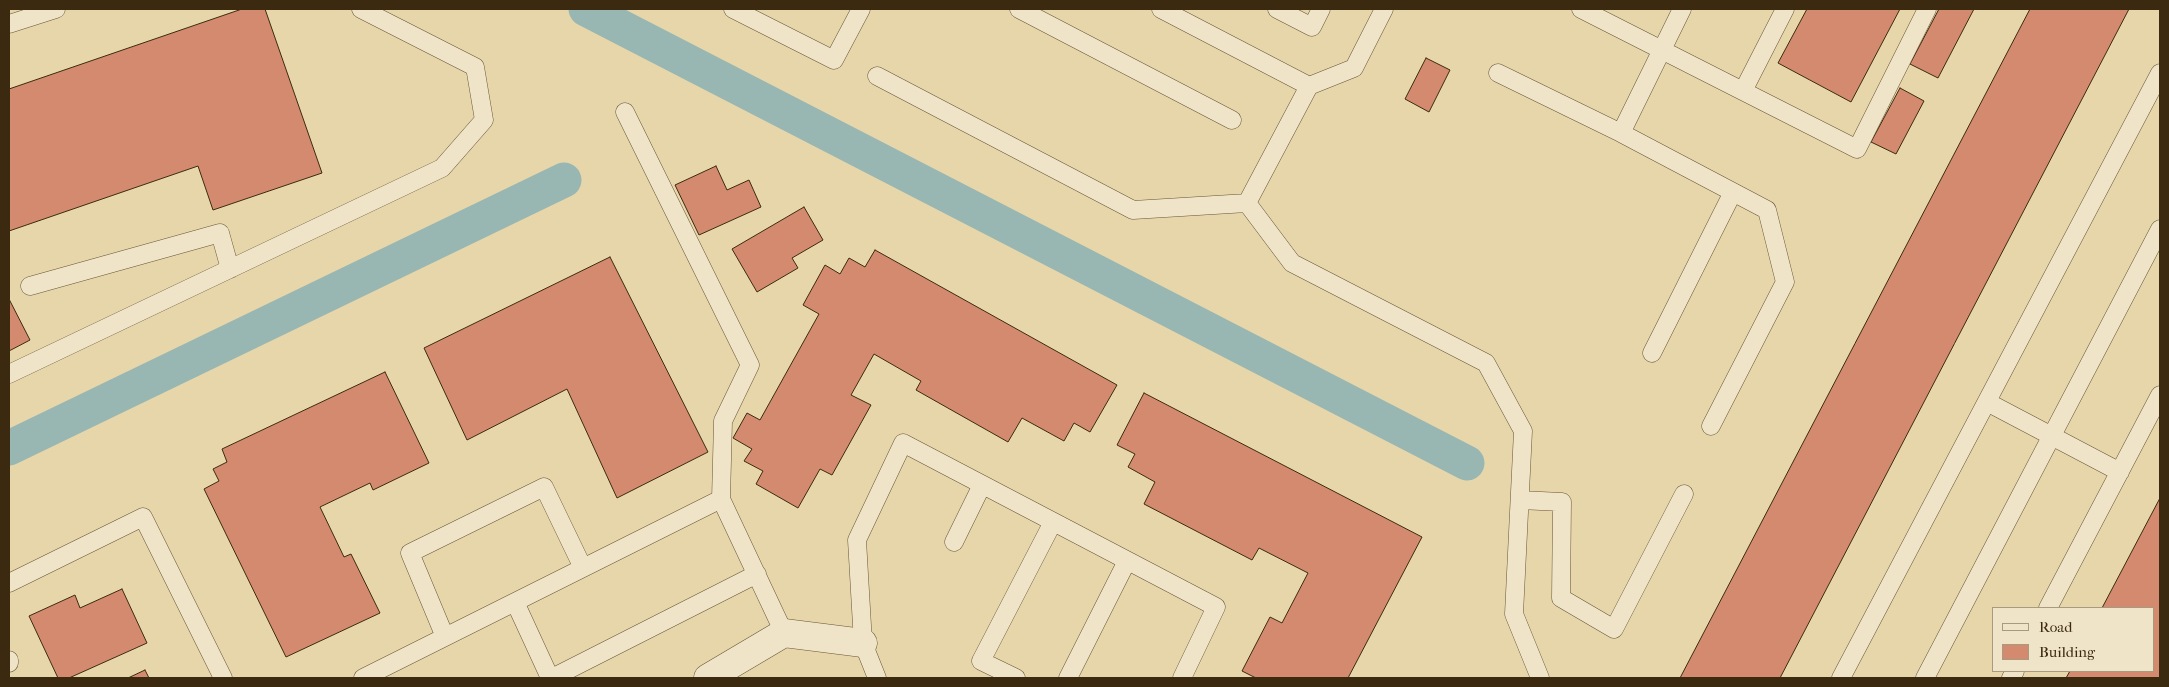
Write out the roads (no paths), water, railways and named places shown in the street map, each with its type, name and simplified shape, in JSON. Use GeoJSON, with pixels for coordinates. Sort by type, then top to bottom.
{"type":"FeatureCollection","features":[{"type":"Feature","properties":{"kind":"street"},"geometry":{"type":"LineString","coordinates":[[708,678],[784,634],[863,643]]}},
{"type":"Feature","properties":{"kind":"lane"},"geometry":{"type":"LineString","coordinates":[[9,24],[56,9]]}},
{"type":"Feature","properties":{"kind":"lane"},"geometry":{"type":"LineString","coordinates":[[9,374],[442,168],[484,120],[474,67],[361,9]]}},
{"type":"Feature","properties":{"kind":"lane"},"geometry":{"type":"LineString","coordinates":[[733,9],[834,60],[861,9]]}},
{"type":"Feature","properties":{"kind":"lane"},"geometry":{"type":"LineString","coordinates":[[1019,9],[1232,120]]}},
{"type":"Feature","properties":{"kind":"lane"},"geometry":{"type":"LineString","coordinates":[[1161,9],[1309,86]]}},
{"type":"Feature","properties":{"kind":"lane"},"geometry":{"type":"LineString","coordinates":[[1277,9],[1312,27],[1321,9]]}},
{"type":"Feature","properties":{"kind":"lane"},"geometry":{"type":"LineString","coordinates":[[1247,203],[1309,86],[1354,68],[1384,9]]}},
{"type":"Feature","properties":{"kind":"lane"},"geometry":{"type":"LineString","coordinates":[[1581,9],[1857,149],[1928,9]]}},
{"type":"Feature","properties":{"kind":"lane"},"geometry":{"type":"LineString","coordinates":[[1621,133],[1682,9]]}},
{"type":"Feature","properties":{"kind":"lane"},"geometry":{"type":"LineString","coordinates":[[1743,91],[1785,9]]}},
{"type":"Feature","properties":{"kind":"lane"},"geometry":{"type":"LineString","coordinates":[[1841,678],[2160,73]]}},
{"type":"Feature","properties":{"kind":"lane"},"geometry":{"type":"LineString","coordinates":[[1498,74],[1621,133],[1767,210],[1785,282],[1711,426]]}},
{"type":"Feature","properties":{"kind":"lane"},"geometry":{"type":"LineString","coordinates":[[877,76],[1133,210],[1247,203]]}},
{"type":"Feature","properties":{"kind":"lane"},"geometry":{"type":"LineString","coordinates":[[625,112],[750,365],[723,421],[721,499],[784,634]]}},
{"type":"Feature","properties":{"kind":"lane"},"geometry":{"type":"LineString","coordinates":[[1652,353],[1733,192]]}},
{"type":"Feature","properties":{"kind":"lane"},"geometry":{"type":"LineString","coordinates":[[1247,203],[1292,263],[1486,363],[1524,431],[1514,614],[1540,678]]}},
{"type":"Feature","properties":{"kind":"lane"},"geometry":{"type":"LineString","coordinates":[[1924,678],[2160,229]]}},
{"type":"Feature","properties":{"kind":"lane"},"geometry":{"type":"LineString","coordinates":[[30,286],[220,233],[230,269]]}},
{"type":"Feature","properties":{"kind":"lane"},"geometry":{"type":"LineString","coordinates":[[2049,607],[2160,395]]}},
{"type":"Feature","properties":{"kind":"lane"},"geometry":{"type":"LineString","coordinates":[[1987,402],[2120,472]]}},
{"type":"Feature","properties":{"kind":"lane"},"geometry":{"type":"LineString","coordinates":[[877,678],[863,643],[857,540],[903,443],[1216,607],[1182,678]]}},
{"type":"Feature","properties":{"kind":"lane"},"geometry":{"type":"LineString","coordinates":[[954,542],[982,484]]}},
{"type":"Feature","properties":{"kind":"lane"},"geometry":{"type":"LineString","coordinates":[[445,637],[410,554],[419,549],[544,487],[583,568]]}},
{"type":"Feature","properties":{"kind":"lane"},"geometry":{"type":"LineString","coordinates":[[1520,500],[1562,502],[1561,598],[1614,630],[1684,494]]}},
{"type":"Feature","properties":{"kind":"lane"},"geometry":{"type":"LineString","coordinates":[[363,678],[721,499]]}},
{"type":"Feature","properties":{"kind":"lane"},"geometry":{"type":"LineString","coordinates":[[9,583],[143,517],[223,678]]}},
{"type":"Feature","properties":{"kind":"lane"},"geometry":{"type":"LineString","coordinates":[[1016,678],[981,661],[1053,522]]}},
{"type":"Feature","properties":{"kind":"lane"},"geometry":{"type":"LineString","coordinates":[[1068,678],[1127,561]]}},
{"type":"Feature","properties":{"kind":"lane"},"geometry":{"type":"LineString","coordinates":[[515,602],[551,678],[756,574]]}},
{"type":"Feature","properties":{"kind":"waterway"},"geometry":{"type":"LineString","coordinates":[[586,9],[1467,463]]}},
{"type":"Feature","properties":{"kind":"waterway"},"geometry":{"type":"LineString","coordinates":[[9,448],[564,180]]}}]}
